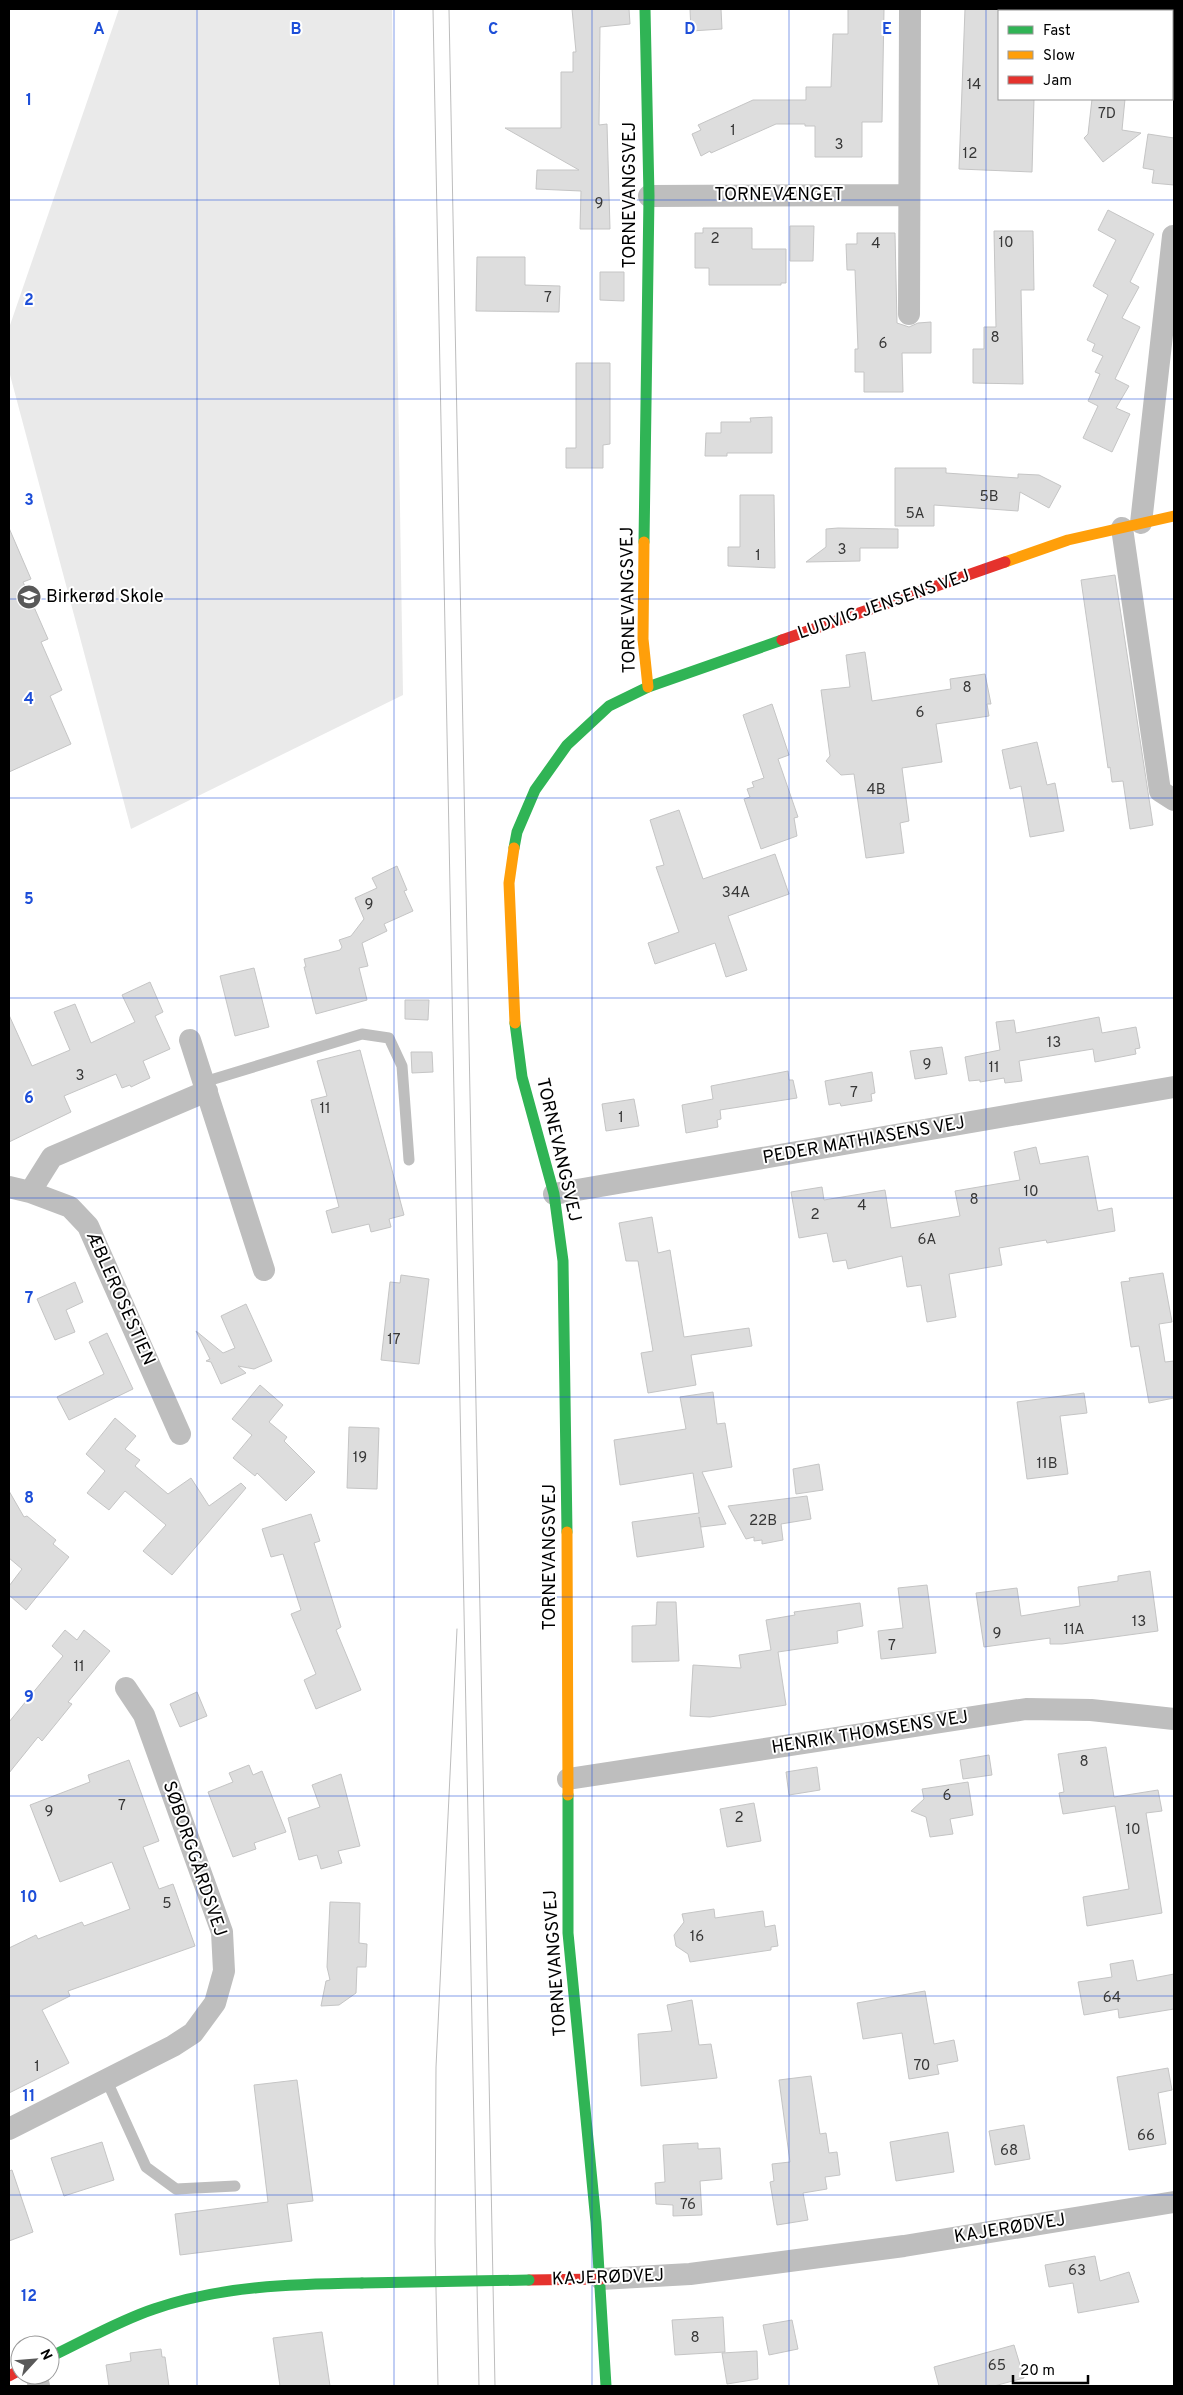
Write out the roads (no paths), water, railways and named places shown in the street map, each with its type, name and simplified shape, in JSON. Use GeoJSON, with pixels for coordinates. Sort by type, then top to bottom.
{"type":"FeatureCollection","features":[{"type":"Feature","properties":{"kind":"street","name":"TORNEVANGSVEJ"},"geometry":{"type":"LineString","coordinates":[[606,2386],[601,2279],[568,1933],[567,1477],[564,1261],[554,1194],[522,1077],[515,1026],[508,883],[517,832],[535,790],[567,745],[609,706],[648,687],[643,639],[649,196],[645,9]]}},
{"type":"Feature","properties":{"kind":"street"},"geometry":{"type":"LineString","coordinates":[[909,314],[910,9]]}},
{"type":"Feature","properties":{"kind":"street","name":"TORNEVÆNGET"},"geometry":{"type":"LineString","coordinates":[[649,196],[909,195]]}},
{"type":"Feature","properties":{"kind":"street"},"geometry":{"type":"LineString","coordinates":[[1173,236],[1132,525],[1160,791],[1174,800]]}},
{"type":"Feature","properties":{"kind":"street","name":"LUDVIG JENSENS VEJ"},"geometry":{"type":"LineString","coordinates":[[648,687],[1068,540],[1174,516]]}},
{"type":"Feature","properties":{"kind":"street"},"geometry":{"type":"LineString","coordinates":[[190,1040],[264,1270]]}},
{"type":"Feature","properties":{"kind":"street","name":"ÆBLEROSESTIEN"},"geometry":{"type":"LineString","coordinates":[[180,1434],[88,1226],[70,1208],[19,1190],[52,1157],[205,1087]]}},
{"type":"Feature","properties":{"kind":"street","name":"PEDER MATHIASENS VEJ"},"geometry":{"type":"LineString","coordinates":[[554,1194],[1174,1087]]}},
{"type":"Feature","properties":{"kind":"street","name":"SØBORGGÅRDSVEJ"},"geometry":{"type":"LineString","coordinates":[[9,2128],[173,2046],[193,2033],[215,2003],[224,1971],[222,1932],[144,1715],[126,1688]]}},
{"type":"Feature","properties":{"kind":"street","name":"HENRIK THOMSENS VEJ"},"geometry":{"type":"LineString","coordinates":[[568,1779],[1026,1709],[1091,1710],[1174,1719]]}},
{"type":"Feature","properties":{"kind":"street","name":"KAJERØDVEJ"},"geometry":{"type":"LineString","coordinates":[[60,2352],[153,2310],[194,2297],[241,2289],[362,2283],[601,2279],[690,2274],[904,2246],[1174,2202]]}},
{"type":"Feature","properties":{"kind":"lane"},"geometry":{"type":"LineString","coordinates":[[205,1087],[362,1034],[389,1038],[402,1066],[409,1160]]}},
{"type":"Feature","properties":{"kind":"lane"},"geometry":{"type":"LineString","coordinates":[[106,2080],[146,2167],[176,2189],[235,2186]]}},
{"type":"Feature","properties":{"kind":"tram line"},"geometry":{"type":"LineString","coordinates":[[433,9],[479,2386]]}},
{"type":"Feature","properties":{"kind":"tram line"},"geometry":{"type":"LineString","coordinates":[[449,9],[495,2386]]}},
{"type":"Feature","properties":{"kind":"tram line"},"geometry":{"type":"LineString","coordinates":[[438,2386],[435,2241],[436,2067],[457,1629]]}},
{"type":"Feature","properties":{"kind":"place","name":"Birkerød Skole"},"geometry":{"type":"Point","coordinates":[29,597]}}]}
